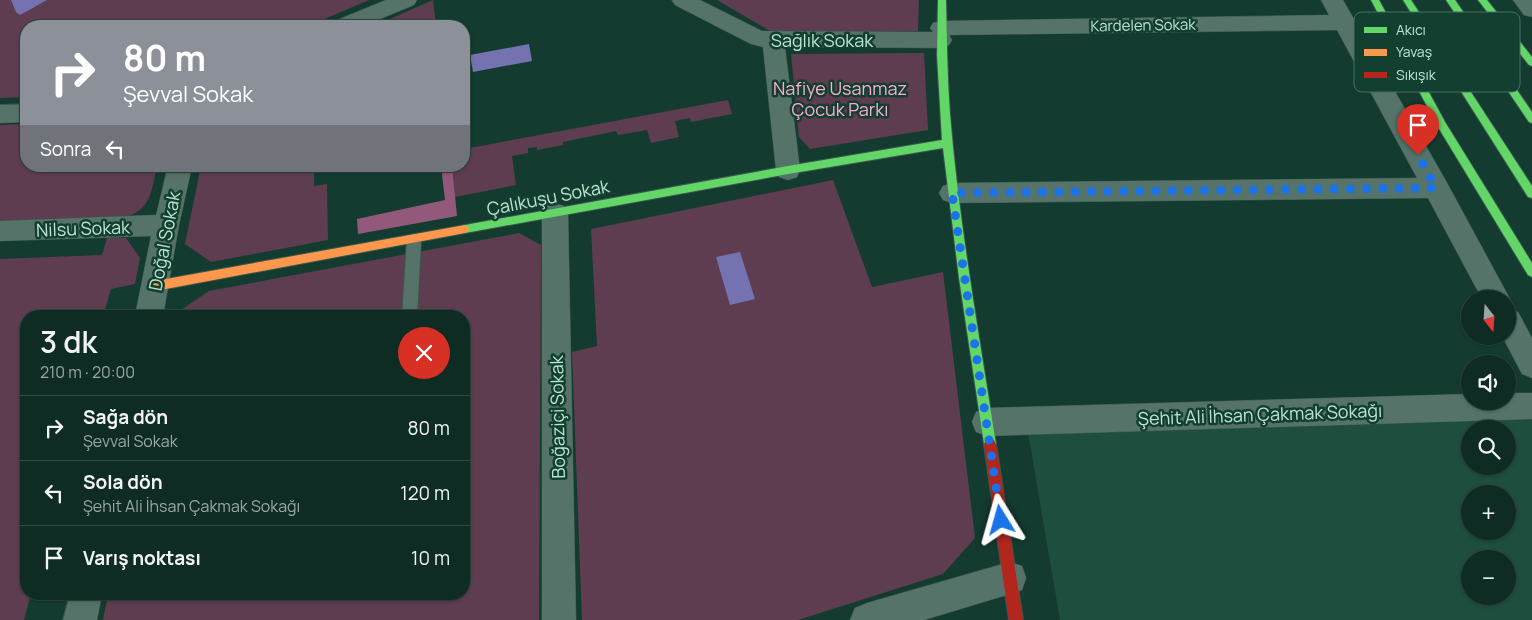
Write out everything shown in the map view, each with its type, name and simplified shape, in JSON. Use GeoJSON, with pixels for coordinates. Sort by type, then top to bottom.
{"type":"FeatureCollection","features":[{"type":"Feature","properties":{"kind":"main road"},"geometry":{"type":"LineString","coordinates":[[942,0],[941,34],[952,193],[1016,620]]}},
{"type":"Feature","properties":{"kind":"main road"},"geometry":{"type":"LineString","coordinates":[[1376,0],[1382,12]]}},
{"type":"Feature","properties":{"kind":"main road"},"geometry":{"type":"LineString","coordinates":[[1406,0],[1414,12]]}},
{"type":"Feature","properties":{"kind":"main road"},"geometry":{"type":"LineString","coordinates":[[1450,0],[1458,12]]}},
{"type":"Feature","properties":{"kind":"main road"},"geometry":{"type":"LineString","coordinates":[[1482,0],[1492,12]]}},
{"type":"Feature","properties":{"kind":"main road"},"geometry":{"type":"LineString","coordinates":[[1520,48],[1532,63]]}},
{"type":"Feature","properties":{"kind":"main road"},"geometry":{"type":"LineString","coordinates":[[1424,92],[1441,124],[1532,272]]}},
{"type":"Feature","properties":{"kind":"main road"},"geometry":{"type":"LineString","coordinates":[[1466,92],[1532,194]]}},
{"type":"Feature","properties":{"kind":"main road"},"geometry":{"type":"LineString","coordinates":[[1513,92],[1532,119]]}},
{"type":"Feature","properties":{"kind":"main road","name":"Çalıkuşu Sokak"},"geometry":{"type":"LineString","coordinates":[[155,286],[788,170],[948,143]]}},
{"type":"Feature","properties":{"kind":"street"},"geometry":{"type":"LineString","coordinates":[[358,20],[406,0]]}},
{"type":"Feature","properties":{"kind":"street","name":"Sağlık Sokak"},"geometry":{"type":"LineString","coordinates":[[683,0],[759,39],[941,34]]}},
{"type":"Feature","properties":{"kind":"street"},"geometry":{"type":"LineString","coordinates":[[1332,0],[1354,38]]}},
{"type":"Feature","properties":{"kind":"street"},"geometry":{"type":"LineString","coordinates":[[1524,0],[1532,10]]}},
{"type":"Feature","properties":{"kind":"street","name":"Kardelen Sokak"},"geometry":{"type":"LineString","coordinates":[[941,34],[1345,22]]}},
{"type":"Feature","properties":{"kind":"street"},"geometry":{"type":"LineString","coordinates":[[774,40],[788,170]]}},
{"type":"Feature","properties":{"kind":"street"},"geometry":{"type":"LineString","coordinates":[[1383,92],[1491,290]]}},
{"type":"Feature","properties":{"kind":"street"},"geometry":{"type":"LineString","coordinates":[[0,114],[20,113]]}},
{"type":"Feature","properties":{"kind":"street","name":"Doğal Sokak"},"geometry":{"type":"LineString","coordinates":[[149,310],[179,172]]}},
{"type":"Feature","properties":{"kind":"street"},"geometry":{"type":"LineString","coordinates":[[952,193],[1436,188]]}},
{"type":"Feature","properties":{"kind":"street","name":"Boğaziçi Sokak"},"geometry":{"type":"LineString","coordinates":[[555,213],[559,620]]}},
{"type":"Feature","properties":{"kind":"street","name":"Nilsu Sokak"},"geometry":{"type":"LineString","coordinates":[[0,230],[166,225]]}},
{"type":"Feature","properties":{"kind":"street"},"geometry":{"type":"LineString","coordinates":[[1516,335],[1532,365]]}},
{"type":"Feature","properties":{"kind":"street","name":"Şehit Ali İhsan Çakmak Sokağı"},"geometry":{"type":"LineString","coordinates":[[987,422],[1532,406]]}},
{"type":"Feature","properties":{"kind":"street"},"geometry":{"type":"LineString","coordinates":[[867,620],[1010,578]]}},
{"type":"Feature","properties":{"kind":"street"},"geometry":{"type":"LineString","coordinates":[[80,620],[85,600]]}},
{"type":"Feature","properties":{"kind":"lane"},"geometry":{"type":"LineString","coordinates":[[409,310],[414,240]]}},
{"type":"Feature","properties":{"kind":"shaded area"},"geometry":{"type":"Polygon","coordinates":[[[11,0],[47,0],[20,15],[16,12],[11,0]]]}},
{"type":"Feature","properties":{"kind":"shaded area"},"geometry":{"type":"Polygon","coordinates":[[[529,44],[532,61],[473,72],[470,55],[529,44]]]}},
{"type":"Feature","properties":{"kind":"shaded area"},"geometry":{"type":"Polygon","coordinates":[[[442,172],[453,172],[457,216],[358,234],[357,219],[445,200],[442,172]]]}},
{"type":"Feature","properties":{"kind":"shaded area"},"geometry":{"type":"Polygon","coordinates":[[[740,252],[755,299],[730,305],[716,257],[740,252]]]}},
{"type":"Feature","properties":{"kind":"shaded area"},"geometry":{"type":"Polygon","coordinates":[[[1532,419],[1532,620],[1060,620],[1028,432],[1461,421],[1461,475],[1516,475],[1516,420],[1493,420],[1532,419]]]}},
{"type":"Feature","properties":{"kind":"green space"},"geometry":{"type":"Polygon","coordinates":[[[0,0],[369,0],[322,20],[20,20],[20,97],[0,98],[0,0]]]}},
{"type":"Feature","properties":{"kind":"green space"},"geometry":{"type":"Polygon","coordinates":[[[433,0],[435,20],[388,20],[433,0]]]}},
{"type":"Feature","properties":{"kind":"green space"},"geometry":{"type":"Polygon","coordinates":[[[717,0],[919,0],[918,31],[770,31],[717,0]]]}},
{"type":"Feature","properties":{"kind":"green space","name":"Nafiye Usanmaz Çocuk Parkı"},"geometry":{"type":"Polygon","coordinates":[[[924,53],[928,130],[810,149],[799,137],[791,54],[924,53]]]}},
{"type":"Feature","properties":{"kind":"green space"},"geometry":{"type":"Polygon","coordinates":[[[728,100],[732,114],[691,122],[690,118],[675,121],[679,137],[651,143],[647,130],[618,135],[616,131],[563,142],[563,145],[537,150],[537,147],[528,148],[528,153],[512,156],[516,185],[455,197],[453,172],[470,172],[470,148],[728,100]]]}},
{"type":"Feature","properties":{"kind":"green space"},"geometry":{"type":"Polygon","coordinates":[[[20,124],[20,172],[156,172],[149,198],[140,210],[124,218],[0,221],[0,125],[20,124]]]}},
{"type":"Feature","properties":{"kind":"green space"},"geometry":{"type":"Polygon","coordinates":[[[200,172],[314,172],[314,186],[327,184],[328,240],[211,262],[185,244],[200,172]]]}},
{"type":"Feature","properties":{"kind":"green space"},"geometry":{"type":"Polygon","coordinates":[[[833,180],[872,287],[943,272],[975,538],[943,574],[798,620],[582,620],[572,352],[597,346],[591,229],[833,180]]]}},
{"type":"Feature","properties":{"kind":"green space"},"geometry":{"type":"Polygon","coordinates":[[[519,233],[541,245],[539,620],[103,620],[107,600],[470,600],[470,310],[181,310],[209,291],[519,233]]]}},
{"type":"Feature","properties":{"kind":"green space"},"geometry":{"type":"Polygon","coordinates":[[[107,238],[126,238],[140,258],[135,284],[111,289],[105,310],[20,310],[20,600],[29,600],[24,620],[0,620],[0,259],[102,255],[107,238]]]}},
{"type":"Feature","properties":{"kind":"traffic: fast"},"geometry":{"type":"LineString","coordinates":[[942,0],[945,112],[956,223],[990,444]]}},
{"type":"Feature","properties":{"kind":"traffic: fast"},"geometry":{"type":"LineString","coordinates":[[1375,0],[1381,12]]}},
{"type":"Feature","properties":{"kind":"traffic: fast"},"geometry":{"type":"LineString","coordinates":[[1407,0],[1415,12]]}},
{"type":"Feature","properties":{"kind":"traffic: fast"},"geometry":{"type":"LineString","coordinates":[[1450,0],[1458,12]]}},
{"type":"Feature","properties":{"kind":"traffic: fast"},"geometry":{"type":"LineString","coordinates":[[1482,0],[1492,12]]}},
{"type":"Feature","properties":{"kind":"traffic: fast"},"geometry":{"type":"LineString","coordinates":[[1520,48],[1532,63]]}},
{"type":"Feature","properties":{"kind":"traffic: fast"},"geometry":{"type":"LineString","coordinates":[[1424,92],[1441,124],[1532,272]]}},
{"type":"Feature","properties":{"kind":"traffic: fast"},"geometry":{"type":"LineString","coordinates":[[1466,92],[1532,194]]}},
{"type":"Feature","properties":{"kind":"traffic: fast"},"geometry":{"type":"LineString","coordinates":[[1513,92],[1532,119]]}},
{"type":"Feature","properties":{"kind":"traffic: fast"},"geometry":{"type":"LineString","coordinates":[[465,229],[948,143]]}},
{"type":"Feature","properties":{"kind":"traffic: slow"},"geometry":{"type":"LineString","coordinates":[[155,286],[465,229]]}},
{"type":"Feature","properties":{"kind":"traffic: jam"},"geometry":{"type":"LineString","coordinates":[[990,444],[1016,620]]}},
{"type":"Feature","properties":{"kind":"route"},"geometry":{"type":"LineString","coordinates":[[1001,520],[952,193],[1436,188],[1418,155]]}}]}
